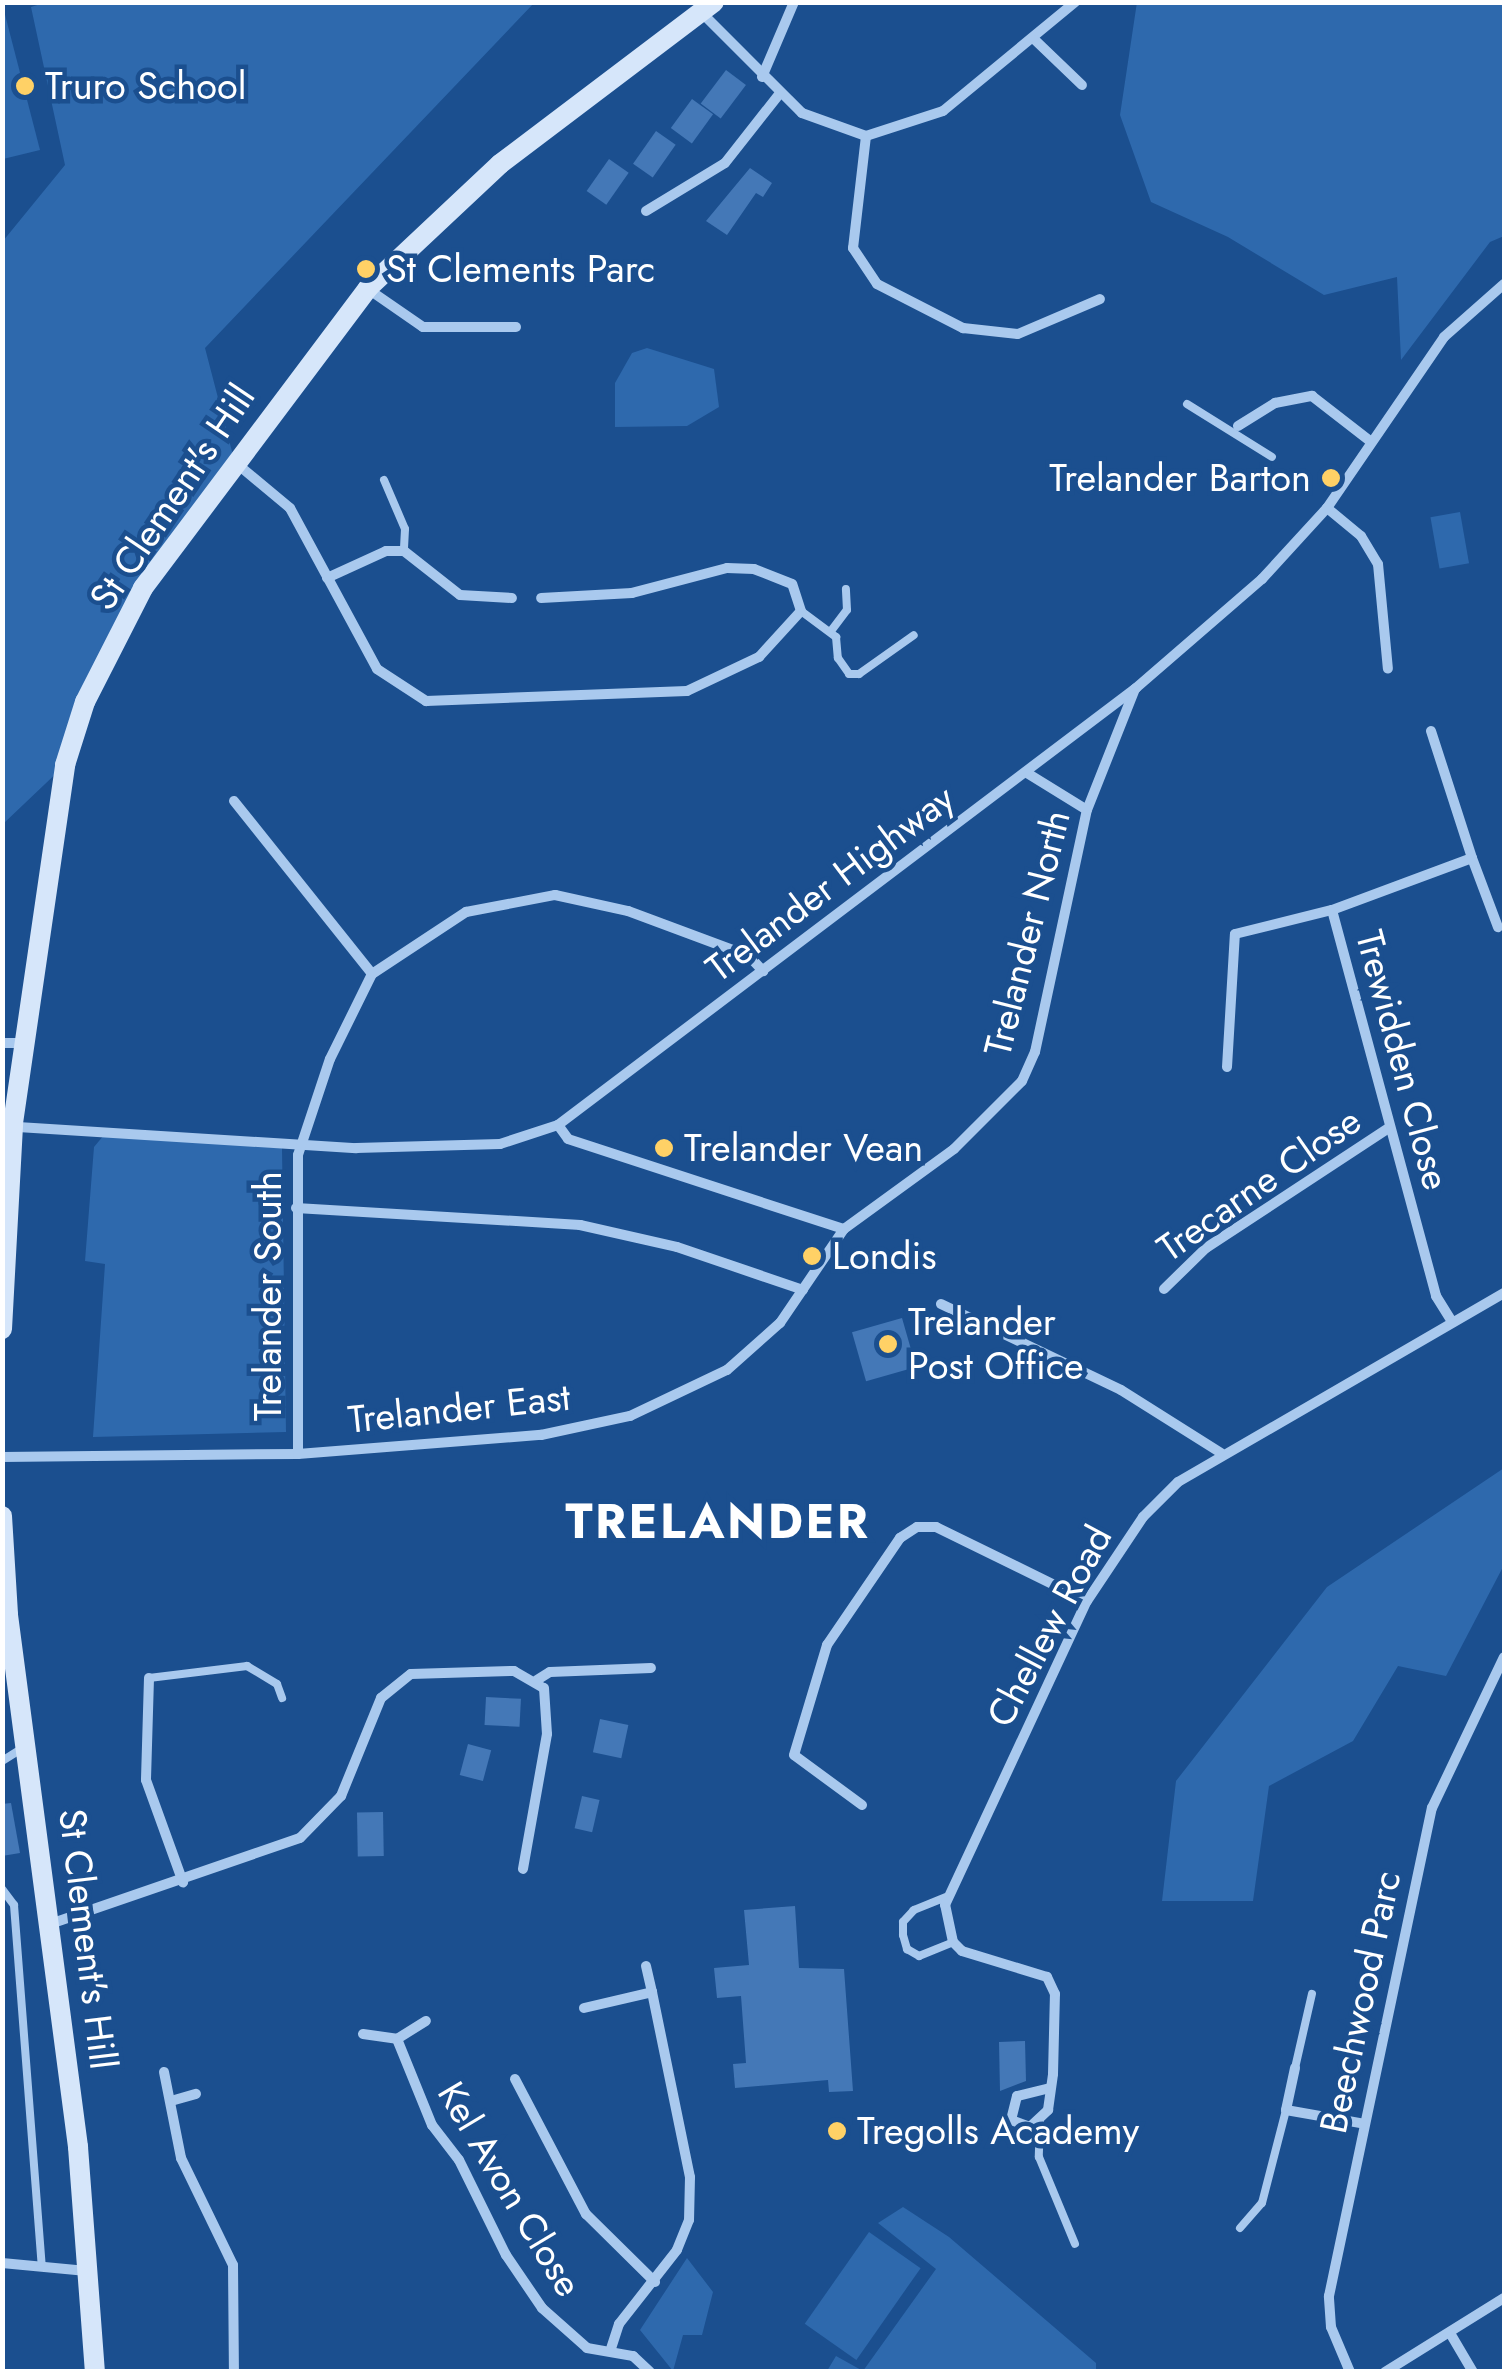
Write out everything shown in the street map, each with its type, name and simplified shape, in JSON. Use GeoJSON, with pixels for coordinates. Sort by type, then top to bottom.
{"type":"FeatureCollection","features":[{"type":"Feature","properties":{"kind":"street"},"geometry":{"type":"LineString","coordinates":[[762,77],[794,2]]}},
{"type":"Feature","properties":{"kind":"street"},"geometry":{"type":"LineString","coordinates":[[707,7],[762,77],[802,113],[866,136],[943,111],[1035,40],[1075,2]]}},
{"type":"Feature","properties":{"kind":"street","name":"St Clement's Hill"},"geometry":{"type":"LineString","coordinates":[[2,1328],[13,1043],[65,765],[86,702],[143,588],[368,288],[500,164],[707,7]]}},
{"type":"Feature","properties":{"kind":"street"},"geometry":{"type":"LineString","coordinates":[[1035,40],[1082,85]]}},
{"type":"Feature","properties":{"kind":"street"},"geometry":{"type":"LineString","coordinates":[[646,211],[725,162],[780,94]]}},
{"type":"Feature","properties":{"kind":"street"},"geometry":{"type":"LineString","coordinates":[[866,136],[853,248],[877,284],[963,328],[1018,334],[1100,300]]}},
{"type":"Feature","properties":{"kind":"street","name":"Trelander Highway"},"geometry":{"type":"LineString","coordinates":[[8,1124],[302,1146],[478,1146],[558,1125],[1027,773],[1136,688],[1262,579],[1328,508],[1444,337],[1504,284]]}},
{"type":"Feature","properties":{"kind":"street"},"geometry":{"type":"LineString","coordinates":[[368,288],[423,327],[516,327]]}},
{"type":"Feature","properties":{"kind":"street"},"geometry":{"type":"LineString","coordinates":[[1236,429],[1275,403],[1312,396],[1370,441]]}},
{"type":"Feature","properties":{"kind":"street"},"geometry":{"type":"LineString","coordinates":[[236,462],[290,508],[377,669],[399,690],[440,703],[688,691],[759,657],[802,611],[792,584],[754,569],[728,568],[632,594],[541,598]]}},
{"type":"Feature","properties":{"kind":"street"},"geometry":{"type":"LineString","coordinates":[[1328,508],[1361,536],[1378,564],[1388,668]]}},
{"type":"Feature","properties":{"kind":"street"},"geometry":{"type":"LineString","coordinates":[[327,578],[404,550],[460,595],[512,598]]}},
{"type":"Feature","properties":{"kind":"street","name":"Trelander North"},"geometry":{"type":"LineString","coordinates":[[844,1229],[954,1149],[1022,1081],[1035,1052],[1087,810],[1136,688]]}},
{"type":"Feature","properties":{"kind":"street"},"geometry":{"type":"LineString","coordinates":[[1430,732],[1498,928]]}},
{"type":"Feature","properties":{"kind":"street"},"geometry":{"type":"LineString","coordinates":[[1027,773],[1087,810]]}},
{"type":"Feature","properties":{"kind":"street"},"geometry":{"type":"LineString","coordinates":[[234,800],[372,974],[466,912],[556,895],[628,911],[749,956],[762,970]]}},
{"type":"Feature","properties":{"kind":"street","name":"Trewidden Close"},"geometry":{"type":"LineString","coordinates":[[1452,1322],[1436,1296],[1332,910],[1472,858]]}},
{"type":"Feature","properties":{"kind":"street"},"geometry":{"type":"LineString","coordinates":[[1227,1067],[1234,934],[1332,910]]}},
{"type":"Feature","properties":{"kind":"street","name":"Trelander South"},"geometry":{"type":"LineString","coordinates":[[298,1454],[296,1208],[302,1146],[330,1059],[372,974]]}},
{"type":"Feature","properties":{"kind":"street"},"geometry":{"type":"LineString","coordinates":[[558,1125],[568,1139],[844,1229]]}},
{"type":"Feature","properties":{"kind":"street","name":"Trecarne Close"},"geometry":{"type":"LineString","coordinates":[[1164,1289],[1206,1248],[1389,1128]]}},
{"type":"Feature","properties":{"kind":"street"},"geometry":{"type":"LineString","coordinates":[[296,1208],[580,1226],[677,1246],[804,1290]]}},
{"type":"Feature","properties":{"kind":"street","name":"Trelander East"},"geometry":{"type":"LineString","coordinates":[[2,1457],[298,1454],[541,1435],[630,1416],[727,1370],[780,1324],[844,1229]]}},
{"type":"Feature","properties":{"kind":"street","name":"Chellew Road"},"geometry":{"type":"LineString","coordinates":[[946,1898],[1087,1602],[1143,1517],[1221,1454],[1504,1293]]}},
{"type":"Feature","properties":{"kind":"street"},"geometry":{"type":"LineString","coordinates":[[942,1304],[1121,1390],[1221,1454]]}},
{"type":"Feature","properties":{"kind":"street","name":"St Clement's Hill"},"geometry":{"type":"LineString","coordinates":[[2,1516],[6,1615],[53,1923],[95,2372]]}},
{"type":"Feature","properties":{"kind":"street"},"geometry":{"type":"LineString","coordinates":[[862,1804],[794,1755],[827,1645],[900,1538],[917,1528],[936,1527],[1087,1602]]}},
{"type":"Feature","properties":{"kind":"street","name":"Beechwood Parc"},"geometry":{"type":"LineString","coordinates":[[1350,2372],[1331,2327],[1329,2296],[1432,1808],[1504,1657]]}},
{"type":"Feature","properties":{"kind":"street"},"geometry":{"type":"LineString","coordinates":[[537,1680],[550,1672],[651,1668]]}},
{"type":"Feature","properties":{"kind":"street"},"geometry":{"type":"LineString","coordinates":[[53,1923],[282,1848],[316,1826],[351,1778],[381,1698],[402,1678],[514,1671],[537,1680],[548,1697],[548,1734],[523,1869]]}},
{"type":"Feature","properties":{"kind":"street"},"geometry":{"type":"LineString","coordinates":[[149,1678],[146,1780],[183,1882]]}},
{"type":"Feature","properties":{"kind":"street"},"geometry":{"type":"LineString","coordinates":[[946,1898],[953,1942],[1000,1965],[1047,1978],[1055,1994],[1050,2088],[1040,2121],[1021,2128],[1011,2120],[1010,2106],[1028,2089],[1050,2088]]}},
{"type":"Feature","properties":{"kind":"street"},"geometry":{"type":"LineString","coordinates":[[611,2348],[618,2324],[655,2282],[689,2220],[690,2177],[646,1966]]}},
{"type":"Feature","properties":{"kind":"street"},"geometry":{"type":"LineString","coordinates":[[584,2008],[652,1992]]}},
{"type":"Feature","properties":{"kind":"street"},"geometry":{"type":"LineString","coordinates":[[363,2034],[396,2038],[426,2021]]}},
{"type":"Feature","properties":{"kind":"street","name":"Kel Avon Close"},"geometry":{"type":"LineString","coordinates":[[396,2038],[432,2125],[542,2308],[587,2348],[611,2348],[650,2372]]}},
{"type":"Feature","properties":{"kind":"street"},"geometry":{"type":"LineString","coordinates":[[1295,2068],[1286,2110],[1365,2124]]}},
{"type":"Feature","properties":{"kind":"street"},"geometry":{"type":"LineString","coordinates":[[164,2072],[182,2158],[232,2266],[234,2372]]}},
{"type":"Feature","properties":{"kind":"street"},"geometry":{"type":"LineString","coordinates":[[515,2079],[586,2214],[655,2282]]}},
{"type":"Feature","properties":{"kind":"street"},"geometry":{"type":"LineString","coordinates":[[171,2101],[196,2094]]}},
{"type":"Feature","properties":{"kind":"street"},"geometry":{"type":"LineString","coordinates":[[2,2263],[88,2271]]}},
{"type":"Feature","properties":{"kind":"street"},"geometry":{"type":"LineString","coordinates":[[1385,2372],[1504,2298]]}},
{"type":"Feature","properties":{"kind":"street"},"geometry":{"type":"LineString","coordinates":[[1450,2332],[1473,2372]]}},
{"type":"Feature","properties":{"kind":"lane"},"geometry":{"type":"LineString","coordinates":[[1187,404],[1236,429],[1272,457]]}},
{"type":"Feature","properties":{"kind":"lane"},"geometry":{"type":"LineString","coordinates":[[384,480],[406,529],[404,550]]}},
{"type":"Feature","properties":{"kind":"lane"},"geometry":{"type":"LineString","coordinates":[[832,631],[842,622],[846,589]]}},
{"type":"Feature","properties":{"kind":"lane"},"geometry":{"type":"LineString","coordinates":[[802,611],[832,631],[838,658],[848,674],[859,674],[914,635]]}},
{"type":"Feature","properties":{"kind":"lane"},"geometry":{"type":"LineString","coordinates":[[149,1678],[246,1666],[277,1684],[282,1698]]}},
{"type":"Feature","properties":{"kind":"lane"},"geometry":{"type":"LineString","coordinates":[[2,1761],[27,1746]]}},
{"type":"Feature","properties":{"kind":"lane"},"geometry":{"type":"LineString","coordinates":[[2,1889],[14,1905],[20,1958],[42,2266]]}},
{"type":"Feature","properties":{"kind":"lane"},"geometry":{"type":"LineString","coordinates":[[946,1898],[914,1910],[903,1922],[903,1935],[907,1949],[919,1956],[953,1942]]}},
{"type":"Feature","properties":{"kind":"lane"},"geometry":{"type":"LineString","coordinates":[[1295,2068],[1312,1994]]}},
{"type":"Feature","properties":{"kind":"lane"},"geometry":{"type":"LineString","coordinates":[[1240,2228],[1262,2202],[1286,2110]]}},
{"type":"Feature","properties":{"kind":"lane"},"geometry":{"type":"LineString","coordinates":[[1040,2121],[1039,2157],[1075,2244]]}},
{"type":"Feature","properties":{"kind":"shaded area"},"geometry":{"type":"Polygon","coordinates":[[[47,2],[534,3],[205,348],[235,463],[143,588],[65,765],[3,824],[3,241],[65,165],[31,7],[47,2]]]}},
{"type":"Feature","properties":{"kind":"shaded area"},"geometry":{"type":"Polygon","coordinates":[[[1137,2],[1504,3],[1504,236],[1490,242],[1401,360],[1397,277],[1324,295],[1228,237],[1151,202],[1120,115],[1137,2]]]}},
{"type":"Feature","properties":{"kind":"shaded area"},"geometry":{"type":"Polygon","coordinates":[[[2,3],[40,150],[3,159],[2,159],[2,3]]]}},
{"type":"Feature","properties":{"kind":"shaded area"},"geometry":{"type":"Polygon","coordinates":[[[647,348],[714,369],[719,407],[687,426],[615,427],[615,383],[632,353],[647,348]]]}},
{"type":"Feature","properties":{"kind":"shaded area"},"geometry":{"type":"Polygon","coordinates":[[[1460,512],[1469,563],[1439,568],[1430,517],[1460,512]]]}},
{"type":"Feature","properties":{"kind":"shaded area"},"geometry":{"type":"Polygon","coordinates":[[[104,1135],[282,1148],[286,1432],[93,1437],[105,1264],[85,1261],[94,1147],[104,1135]]]}},
{"type":"Feature","properties":{"kind":"shaded area"},"geometry":{"type":"Polygon","coordinates":[[[1504,1468],[1504,1565],[1446,1676],[1398,1666],[1353,1741],[1269,1786],[1253,1901],[1162,1901],[1176,1781],[1327,1587],[1504,1468]]]}},
{"type":"Feature","properties":{"kind":"shaded area"},"geometry":{"type":"Polygon","coordinates":[[[903,2207],[949,2237],[1096,2363],[1096,2371],[863,2371],[936,2269],[878,2223],[903,2207]]]}},
{"type":"Feature","properties":{"kind":"shaded area"},"geometry":{"type":"Polygon","coordinates":[[[869,2232],[921,2268],[856,2360],[805,2324],[869,2232]]]}},
{"type":"Feature","properties":{"kind":"shaded area"},"geometry":{"type":"Polygon","coordinates":[[[687,2258],[713,2292],[702,2335],[683,2335],[673,2371],[640,2330],[687,2258]]]}},
{"type":"Feature","properties":{"kind":"shaded area"},"geometry":{"type":"Polygon","coordinates":[[[836,2356],[863,2371],[827,2371],[836,2356]]]}},
{"type":"Feature","properties":{"kind":"building"},"geometry":{"type":"Polygon","coordinates":[[[726,70],[746,85],[721,119],[701,104],[726,70]]]}},
{"type":"Feature","properties":{"kind":"building"},"geometry":{"type":"Polygon","coordinates":[[[692,99],[713,114],[692,143],[671,128],[692,99]]]}},
{"type":"Feature","properties":{"kind":"building"},"geometry":{"type":"Polygon","coordinates":[[[656,131],[676,145],[653,178],[633,164],[656,131]]]}},
{"type":"Feature","properties":{"kind":"building"},"geometry":{"type":"Polygon","coordinates":[[[609,159],[629,173],[606,205],[587,191],[609,159]]]}},
{"type":"Feature","properties":{"kind":"building"},"geometry":{"type":"Polygon","coordinates":[[[750,168],[772,183],[763,197],[756,193],[727,235],[706,221],[750,168]]]}},
{"type":"Feature","properties":{"kind":"building"},"geometry":{"type":"Polygon","coordinates":[[[902,1318],[916,1367],[866,1381],[852,1332],[902,1318]]]}},
{"type":"Feature","properties":{"kind":"building"},"geometry":{"type":"Polygon","coordinates":[[[486,1697],[521,1699],[519,1727],[485,1725],[486,1697]]]}},
{"type":"Feature","properties":{"kind":"building"},"geometry":{"type":"Polygon","coordinates":[[[600,1719],[628,1725],[621,1758],[593,1752],[600,1719]]]}},
{"type":"Feature","properties":{"kind":"building"},"geometry":{"type":"Polygon","coordinates":[[[468,1744],[491,1750],[483,1781],[460,1775],[468,1744]]]}},
{"type":"Feature","properties":{"kind":"building"},"geometry":{"type":"Polygon","coordinates":[[[582,1796],[600,1800],[592,1832],[575,1828],[582,1796]]]}},
{"type":"Feature","properties":{"kind":"building"},"geometry":{"type":"Polygon","coordinates":[[[11,1803],[20,1853],[2,1856],[2,1804],[11,1803]]]}},
{"type":"Feature","properties":{"kind":"building"},"geometry":{"type":"Polygon","coordinates":[[[357,1812],[383,1812],[384,1856],[358,1856],[357,1812]]]}},
{"type":"Feature","properties":{"kind":"building"},"geometry":{"type":"Polygon","coordinates":[[[795,1906],[799,1968],[844,1969],[853,2091],[829,2092],[828,2080],[735,2088],[733,2064],[746,2063],[741,1996],[717,1998],[714,1968],[749,1965],[744,1910],[795,1906]]]}},
{"type":"Feature","properties":{"kind":"building"},"geometry":{"type":"Polygon","coordinates":[[[1025,2041],[1026,2081],[1000,2091],[999,2042],[1025,2041]]]}},
{"type":"Feature","properties":{"kind":"place","name":"Truro School"},"geometry":{"type":"Point","coordinates":[25,86]}},
{"type":"Feature","properties":{"kind":"place","name":"St Clements Parc"},"geometry":{"type":"Point","coordinates":[366,269]}},
{"type":"Feature","properties":{"kind":"place","name":"Trelander Barton"},"geometry":{"type":"Point","coordinates":[1331,478]}},
{"type":"Feature","properties":{"kind":"place","name":"Trelander Vean"},"geometry":{"type":"Point","coordinates":[664,1148]}},
{"type":"Feature","properties":{"kind":"place","name":"Londis"},"geometry":{"type":"Point","coordinates":[812,1256]}},
{"type":"Feature","properties":{"kind":"place","name":"Trelander Post Office"},"geometry":{"type":"Point","coordinates":[888,1344]}},
{"type":"Feature","properties":{"kind":"place","name":"Tregolls Academy"},"geometry":{"type":"Point","coordinates":[837,2131]}},
{"type":"Feature","properties":{"kind":"district","name":"TRELANDER"},"geometry":{"type":"Point","coordinates":[718,1522]}}]}
